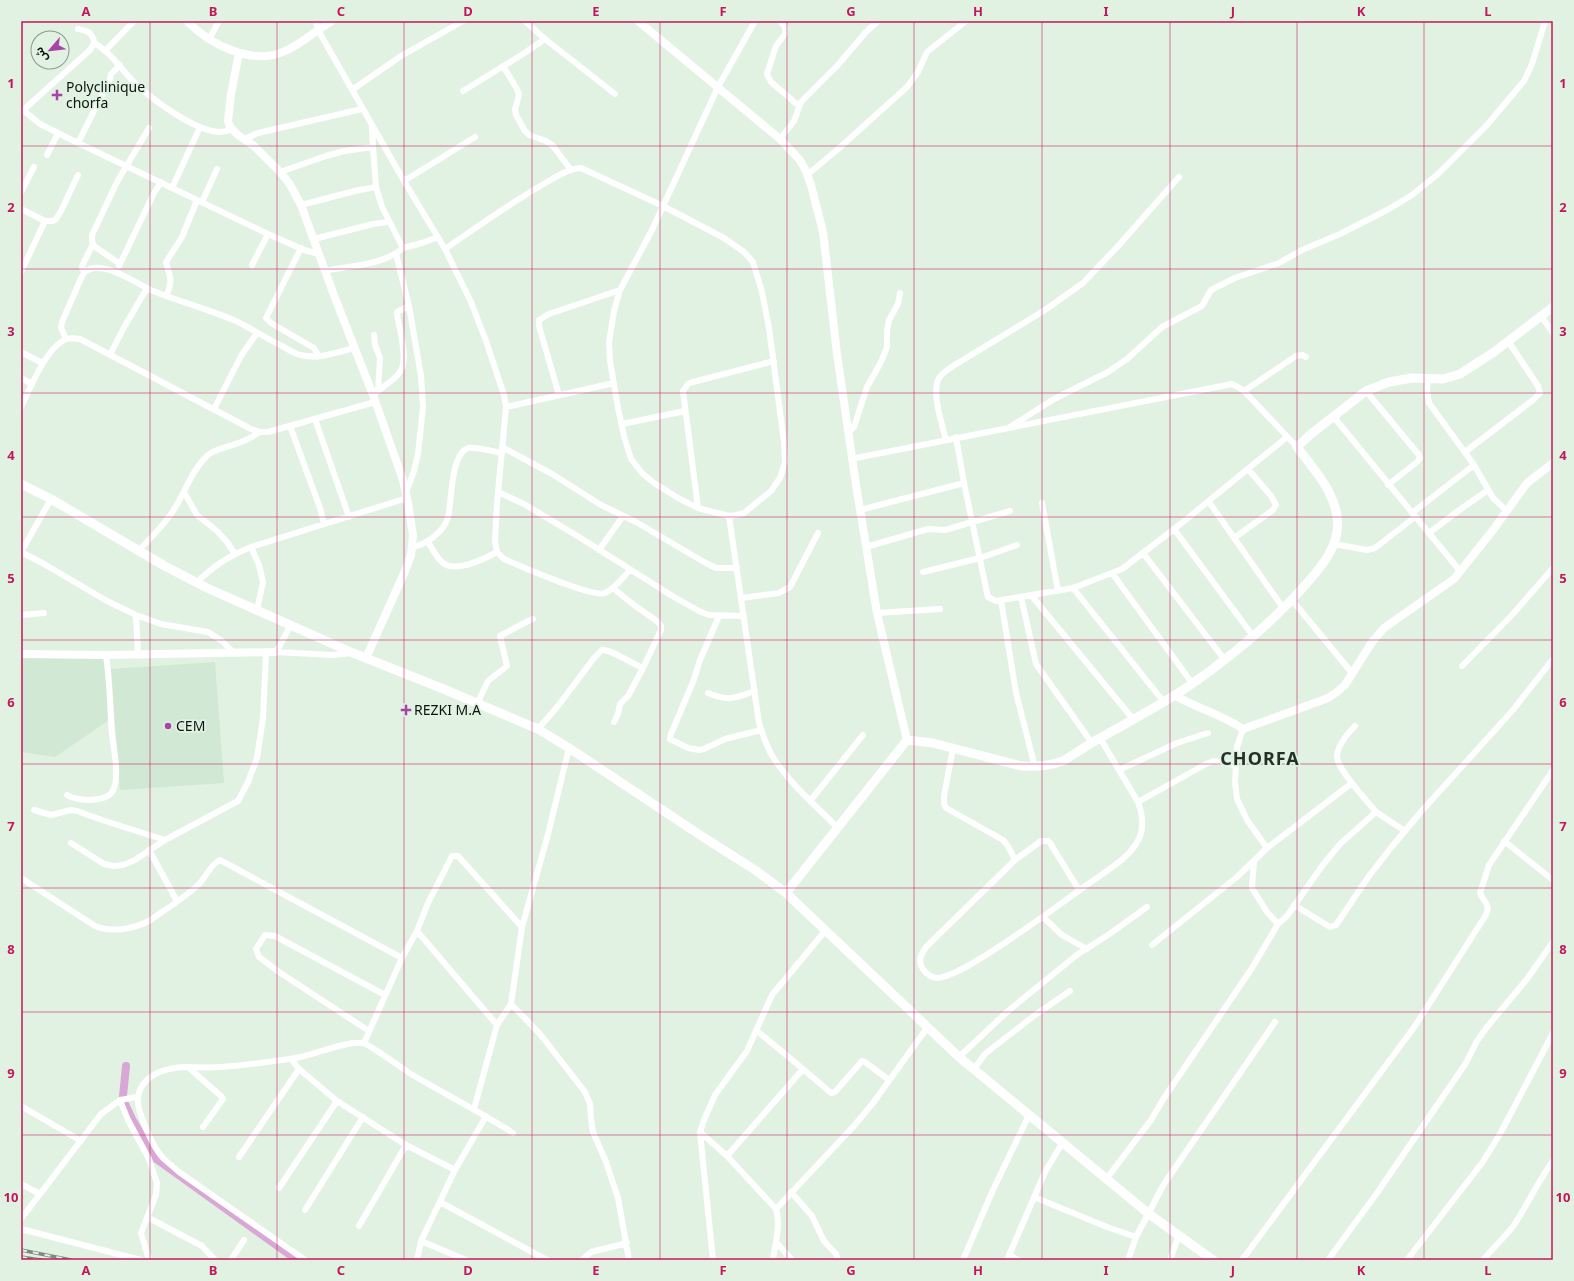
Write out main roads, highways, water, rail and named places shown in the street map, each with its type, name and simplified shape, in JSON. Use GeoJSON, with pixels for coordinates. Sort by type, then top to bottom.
{"type":"FeatureCollection","features":[{"type":"Feature","properties":{"kind":"main road"},"geometry":{"type":"LineString","coordinates":[[786,893],[907,740],[933,743],[1021,766],[1050,766],[1063,760],[1174,695],[1224,660],[1262,629],[1292,600],[1326,559],[1334,544],[1337,531],[1336,513],[1330,495],[1318,473],[1297,447],[1333,416],[1366,392],[1389,382],[1412,378],[1443,380],[1460,374],[1508,341],[1553,307]]}},
{"type":"Feature","properties":{"kind":"main road"},"geometry":{"type":"LineString","coordinates":[[21,484],[51,499],[196,582],[353,653],[446,690],[538,730],[569,748],[755,870],[786,893],[959,1057],[1149,1214],[1213,1260]]}},
{"type":"Feature","properties":{"kind":"waterway"},"geometry":{"type":"LineString","coordinates":[[126,1066],[123,1096],[124,1102],[132,1119],[155,1158],[297,1260]]}},
{"type":"Feature","properties":{"kind":"railway"},"geometry":{"type":"LineString","coordinates":[[21,1250],[71,1260]]}},
{"type":"Feature","properties":{"kind":"railway"},"geometry":{"type":"LineString","coordinates":[[21,1257],[41,1260]]}},
{"type":"Feature","properties":{"kind":"place","name":"Polyclinique chorfa"},"geometry":{"type":"Point","coordinates":[57,95]}},
{"type":"Feature","properties":{"kind":"place","name":"REZKI M.A"},"geometry":{"type":"Point","coordinates":[406,710]}},
{"type":"Feature","properties":{"kind":"place","name":"CEM"},"geometry":{"type":"Point","coordinates":[168,726]}},
{"type":"Feature","properties":{"kind":"district","name":"CHORFA"},"geometry":{"type":"Point","coordinates":[1260,759]}}]}
